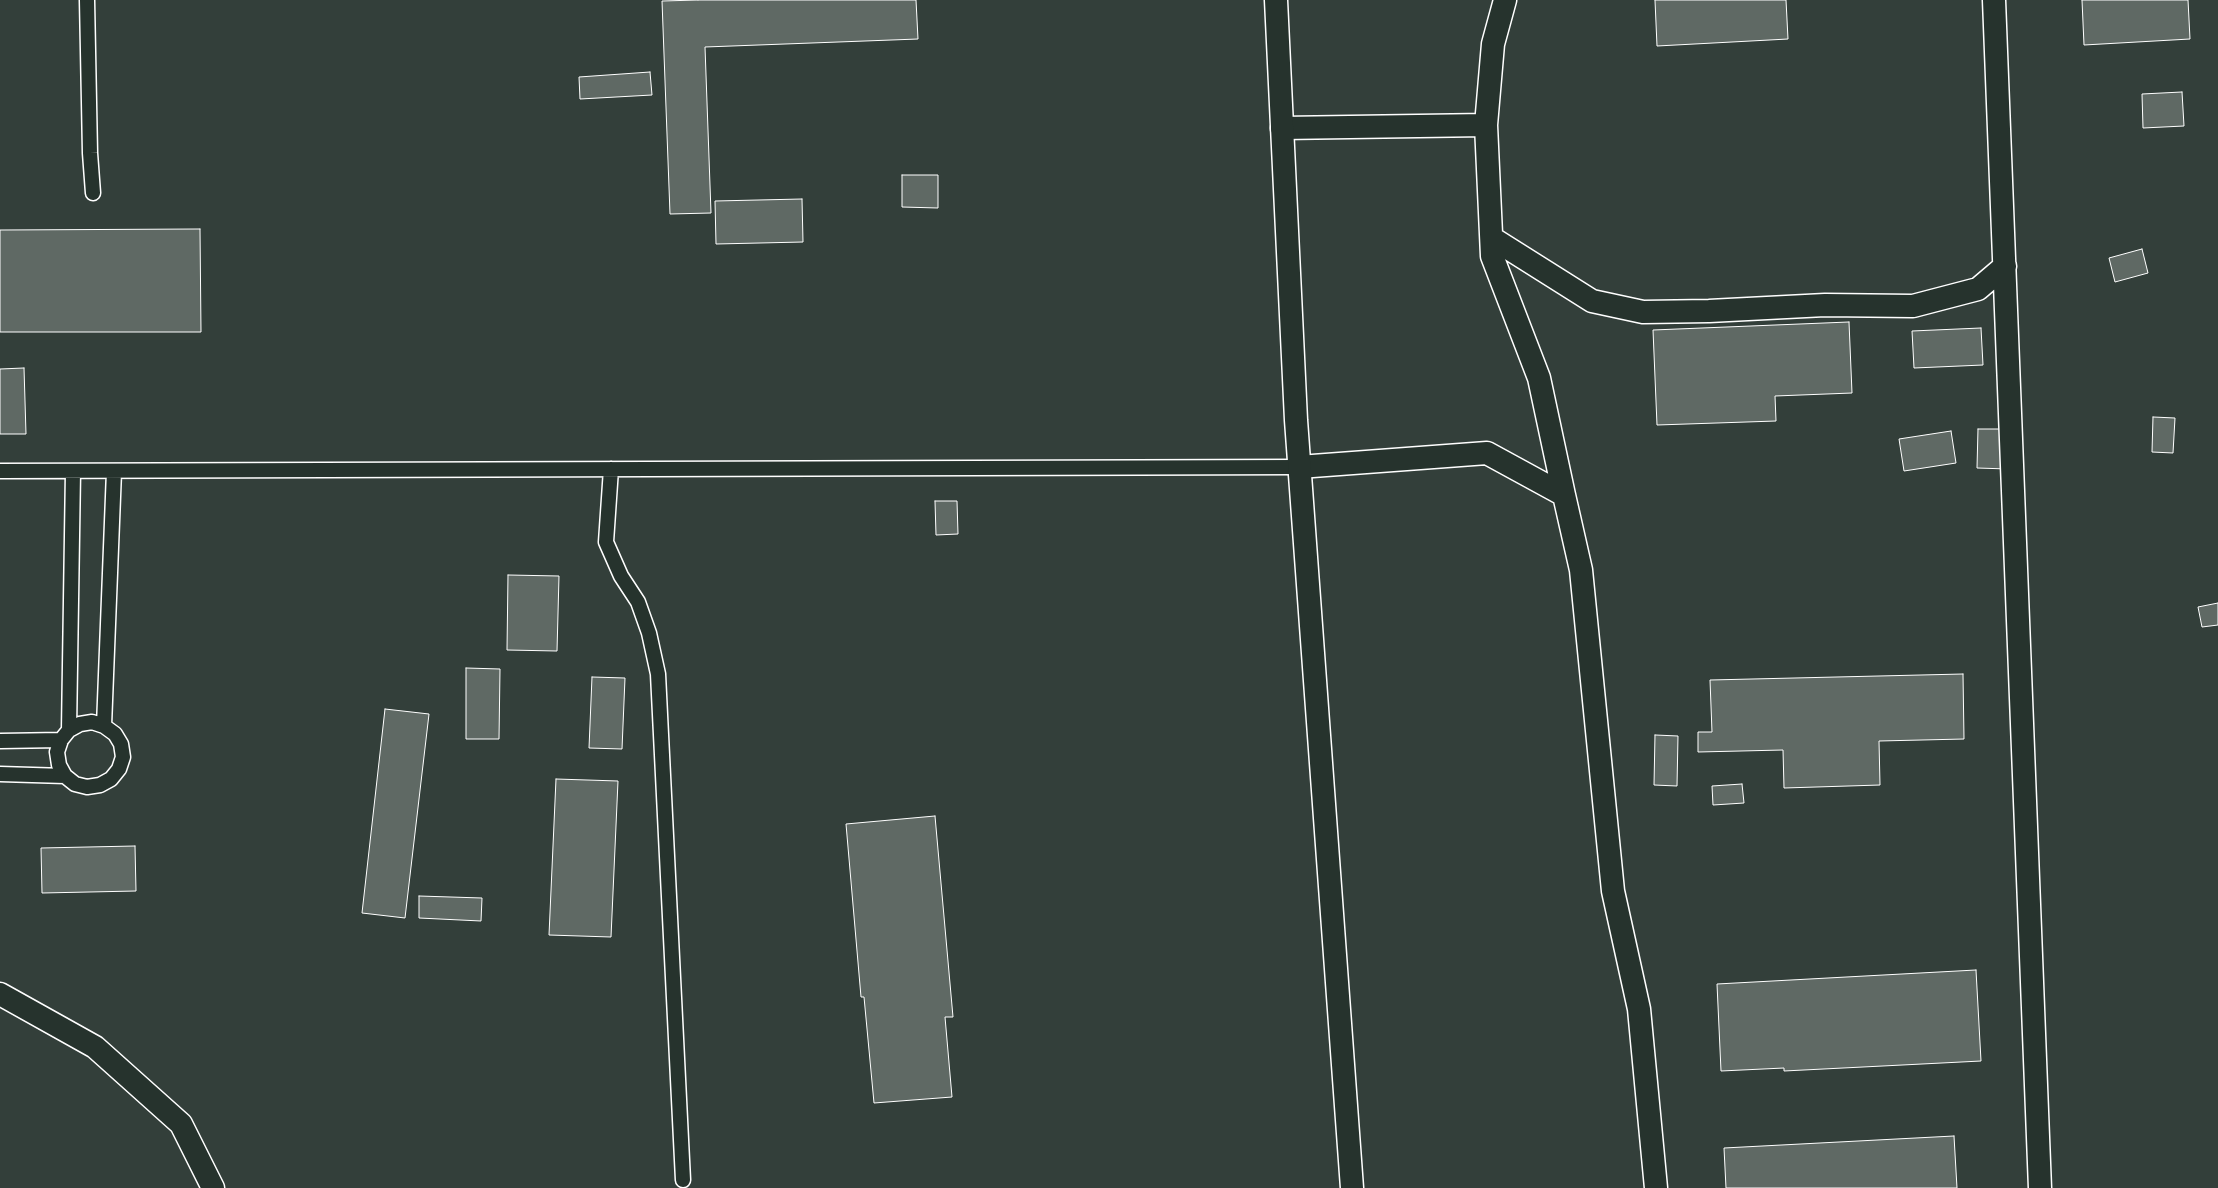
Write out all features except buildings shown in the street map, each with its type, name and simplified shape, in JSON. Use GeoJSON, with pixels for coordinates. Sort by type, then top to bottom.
{"type":"FeatureCollection","features":[{"type":"Feature","properties":{"kind":"street"},"geometry":{"type":"LineString","coordinates":[[1276,0],[1299,467],[1352,1188]]}},
{"type":"Feature","properties":{"kind":"street"},"geometry":{"type":"LineString","coordinates":[[1505,0],[1494,44],[1486,125],[1492,256],[1539,378],[1581,570],[1613,891],[1639,1009],[1656,1188]]}},
{"type":"Feature","properties":{"kind":"street"},"geometry":{"type":"LineString","coordinates":[[1994,0],[2040,1188]]}},
{"type":"Feature","properties":{"kind":"street"},"geometry":{"type":"LineString","coordinates":[[1282,128],[1486,125]]}},
{"type":"Feature","properties":{"kind":"street"},"geometry":{"type":"LineString","coordinates":[[1492,238],[1592,301],[1643,312],[1709,311],[1825,305],[1914,306],[1978,289],[2005,266]]}},
{"type":"Feature","properties":{"kind":"street"},"geometry":{"type":"LineString","coordinates":[[1299,467],[1487,453],[1564,495]]}},
{"type":"Feature","properties":{"kind":"street"},"geometry":{"type":"LineString","coordinates":[[0,994],[95,1047],[181,1124],[214,1188]]}},
{"type":"Feature","properties":{"kind":"lane"},"geometry":{"type":"LineString","coordinates":[[87,0],[90,153],[93,193]]}},
{"type":"Feature","properties":{"kind":"lane"},"geometry":{"type":"LineString","coordinates":[[0,471],[1299,467]]}},
{"type":"Feature","properties":{"kind":"lane"},"geometry":{"type":"LineString","coordinates":[[611,469],[606,542],[621,576],[638,602],[648,633],[658,674],[683,1180]]}},
{"type":"Feature","properties":{"kind":"lane"},"geometry":{"type":"LineString","coordinates":[[0,741],[65,735],[80,724],[92,722],[104,726],[115,734],[121,744],[123,757],[119,770],[111,779],[100,786],[87,787],[75,784],[65,776],[59,765],[57,752],[65,735],[73,471]]}},
{"type":"Feature","properties":{"kind":"lane"},"geometry":{"type":"LineString","coordinates":[[104,726],[114,471]]}},
{"type":"Feature","properties":{"kind":"lane"},"geometry":{"type":"LineString","coordinates":[[0,774],[65,776]]}}]}
